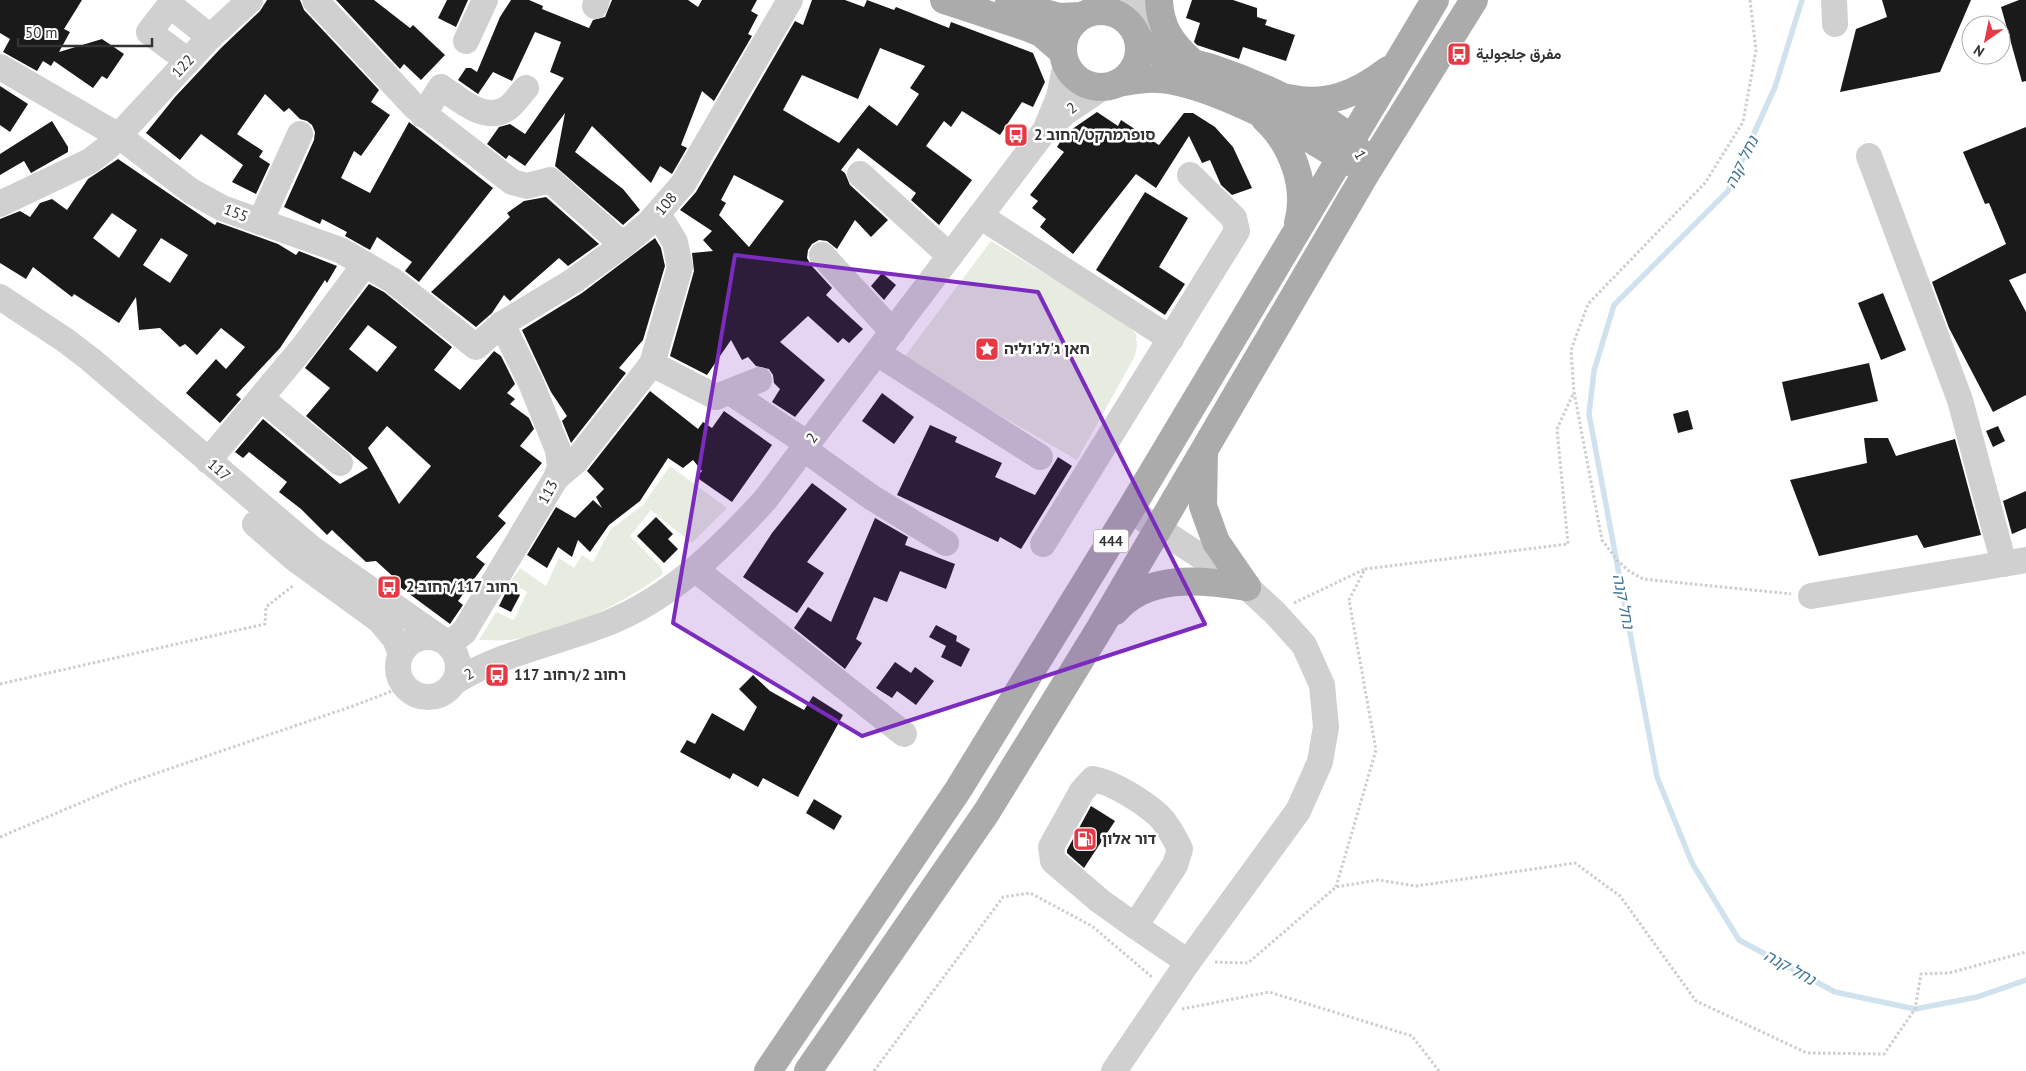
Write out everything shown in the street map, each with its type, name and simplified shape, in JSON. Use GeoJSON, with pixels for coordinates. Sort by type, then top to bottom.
{"type":"FeatureCollection","features":[{"type":"Feature","properties":{"kind":"main road"},"geometry":{"type":"LineString","coordinates":[[944,0],[1041,33],[1065,58],[1076,78],[1087,84],[1111,85],[1134,69],[1139,54],[1137,36],[1124,18],[1100,9],[1064,17],[1044,14],[1000,0]]}},
{"type":"Feature","properties":{"kind":"main road"},"geometry":{"type":"LineString","coordinates":[[1158,0],[1164,31],[1178,50],[1193,63]]}},
{"type":"Feature","properties":{"kind":"main road","name":"444"},"geometry":{"type":"LineString","coordinates":[[768,1071],[958,790],[1130,510],[1435,0]]}},
{"type":"Feature","properties":{"kind":"main road","name":"444"},"geometry":{"type":"LineString","coordinates":[[808,1071],[986,813],[1100,628],[1368,170],[1474,0]]}},
{"type":"Feature","properties":{"kind":"main road"},"geometry":{"type":"LineString","coordinates":[[1065,58],[1065,35],[1070,26],[1100,9]]}},
{"type":"Feature","properties":{"kind":"main road","name":"1"},"geometry":{"type":"LineString","coordinates":[[1137,36],[1151,49],[1165,56],[1193,63],[1236,78],[1306,137],[1345,148],[1368,170]]}},
{"type":"Feature","properties":{"kind":"main road"},"geometry":{"type":"LineString","coordinates":[[1295,233],[1301,204],[1301,186],[1295,165],[1274,127],[1268,104],[1338,98],[1352,94],[1373,82],[1399,61]]}},
{"type":"Feature","properties":{"kind":"main road","name":"1"},"geometry":{"type":"LineString","coordinates":[[1111,85],[1143,79],[1172,80],[1268,104]]}},
{"type":"Feature","properties":{"kind":"main road"},"geometry":{"type":"LineString","coordinates":[[1204,452],[1203,506],[1216,542],[1247,588]]}},
{"type":"Feature","properties":{"kind":"main road"},"geometry":{"type":"LineString","coordinates":[[1100,628],[1121,604],[1145,589],[1176,582],[1203,580],[1247,588]]}},
{"type":"Feature","properties":{"kind":"street","name":"122"},"geometry":{"type":"LineString","coordinates":[[0,204],[90,161],[119,136],[210,36],[250,0]]}},
{"type":"Feature","properties":{"kind":"street"},"geometry":{"type":"LineString","coordinates":[[315,0],[424,115],[512,182],[526,186],[550,180],[623,245]]}},
{"type":"Feature","properties":{"kind":"street"},"geometry":{"type":"LineString","coordinates":[[466,41],[485,0]]}},
{"type":"Feature","properties":{"kind":"street","name":"108"},"geometry":{"type":"LineString","coordinates":[[476,347],[502,324],[573,281],[623,245],[658,214],[682,184],[790,0]]}},
{"type":"Feature","properties":{"kind":"street"},"geometry":{"type":"LineString","coordinates":[[1137,36],[1147,0]]}},
{"type":"Feature","properties":{"kind":"street"},"geometry":{"type":"LineString","coordinates":[[188,60],[149,32],[170,5],[210,36]]}},
{"type":"Feature","properties":{"kind":"street","name":"2"},"geometry":{"type":"LineString","coordinates":[[1043,133],[1059,97],[1065,58]]}},
{"type":"Feature","properties":{"kind":"street","name":"155"},"geometry":{"type":"LineString","coordinates":[[0,67],[119,136],[191,191],[222,208],[340,250],[365,264],[392,280],[476,347]]}},
{"type":"Feature","properties":{"kind":"street","name":"2"},"geometry":{"type":"LineString","coordinates":[[456,681],[487,663],[608,622],[666,593],[696,570],[721,547],[758,507],[1043,133],[1066,112],[1111,85]]}},
{"type":"Feature","properties":{"kind":"street"},"geometry":{"type":"LineString","coordinates":[[424,115],[441,87],[472,108],[482,112],[498,112],[507,109],[526,88]]}},
{"type":"Feature","properties":{"kind":"street"},"geometry":{"type":"LineString","coordinates":[[260,222],[300,134]]}},
{"type":"Feature","properties":{"kind":"street"},"geometry":{"type":"LineString","coordinates":[[1811,596],[2015,562],[1960,400],[1869,156]]}},
{"type":"Feature","properties":{"kind":"street"},"geometry":{"type":"LineString","coordinates":[[860,174],[950,256]]}},
{"type":"Feature","properties":{"kind":"street"},"geometry":{"type":"LineString","coordinates":[[1043,544],[1237,231],[1234,218],[1190,175]]}},
{"type":"Feature","properties":{"kind":"street"},"geometry":{"type":"LineString","coordinates":[[556,478],[576,461],[652,364],[680,267],[675,242],[658,214]]}},
{"type":"Feature","properties":{"kind":"street"},"geometry":{"type":"LineString","coordinates":[[980,216],[1171,339]]}},
{"type":"Feature","properties":{"kind":"street"},"geometry":{"type":"LineString","coordinates":[[822,255],[893,332]]}},
{"type":"Feature","properties":{"kind":"street"},"geometry":{"type":"LineString","coordinates":[[208,461],[304,346],[365,264]]}},
{"type":"Feature","properties":{"kind":"street","name":"117"},"geometry":{"type":"LineString","coordinates":[[0,297],[77,349],[325,559],[449,645]]}},
{"type":"Feature","properties":{"kind":"street","name":"117"},"geometry":{"type":"LineString","coordinates":[[0,314],[79,370],[312,571],[379,620],[395,639],[401,654]]}},
{"type":"Feature","properties":{"kind":"street","name":"113"},"geometry":{"type":"LineString","coordinates":[[449,645],[464,632],[556,478],[560,466],[558,450],[531,383],[502,324]]}},
{"type":"Feature","properties":{"kind":"street"},"geometry":{"type":"LineString","coordinates":[[877,352],[1040,457]]}},
{"type":"Feature","properties":{"kind":"street"},"geometry":{"type":"LineString","coordinates":[[652,364],[716,397],[759,380]]}},
{"type":"Feature","properties":{"kind":"street"},"geometry":{"type":"LineString","coordinates":[[730,392],[806,446],[871,497],[946,543]]}},
{"type":"Feature","properties":{"kind":"street"},"geometry":{"type":"LineString","coordinates":[[261,398],[340,463]]}},
{"type":"Feature","properties":{"kind":"street"},"geometry":{"type":"LineString","coordinates":[[1114,1071],[1188,962],[1298,811],[1320,762],[1326,727],[1322,686],[1304,645],[1275,613],[1247,588],[1130,510]]}},
{"type":"Feature","properties":{"kind":"street"},"geometry":{"type":"LineString","coordinates":[[696,570],[904,734]]}},
{"type":"Feature","properties":{"kind":"street"},"geometry":{"type":"LineString","coordinates":[[421,637],[449,645],[459,662],[456,681],[441,695],[431,697],[412,693],[405,686],[398,669],[401,654],[407,645],[421,637]]}},
{"type":"Feature","properties":{"kind":"street","name":"2"},"geometry":{"type":"LineString","coordinates":[[449,645],[473,656],[510,656]]}},
{"type":"Feature","properties":{"kind":"street"},"geometry":{"type":"LineString","coordinates":[[1135,926],[1175,865],[1180,850],[1172,833],[1157,814],[1106,781],[1093,779],[1082,791],[1051,847],[1053,861],[1100,901],[1135,926],[1188,962]]}},
{"type":"Feature","properties":{"kind":"path"},"geometry":{"type":"LineString","coordinates":[[1750,0],[1756,50],[1743,122],[1705,183],[1588,304],[1571,350],[1574,392],[1602,540],[1617,560],[1629,571],[1643,579],[1811,596]]}},
{"type":"Feature","properties":{"kind":"path"},"geometry":{"type":"LineString","coordinates":[[1275,613],[1365,569],[1568,544],[1557,429],[1574,392]]}},
{"type":"Feature","properties":{"kind":"path"},"geometry":{"type":"LineString","coordinates":[[1336,887],[1376,750],[1349,600],[1365,569]]}},
{"type":"Feature","properties":{"kind":"path"},"geometry":{"type":"LineString","coordinates":[[0,684],[265,624],[266,608],[312,571]]}},
{"type":"Feature","properties":{"kind":"path"},"geometry":{"type":"LineString","coordinates":[[0,837],[125,784],[353,706],[405,686]]}},
{"type":"Feature","properties":{"kind":"path"},"geometry":{"type":"LineString","coordinates":[[1188,962],[1248,963],[1336,887],[1378,880],[1416,886],[1575,863],[1620,896],[1696,1001],[1807,1053],[1884,1054],[1915,1009],[1920,974],[1949,973],[2026,952]]}},
{"type":"Feature","properties":{"kind":"path"},"geometry":{"type":"LineString","coordinates":[[874,1071],[1003,898],[1030,893],[1092,926],[1168,992]]}},
{"type":"Feature","properties":{"kind":"path"},"geometry":{"type":"LineString","coordinates":[[1153,1014],[1269,992],[1412,1036],[1439,1071]]}},
{"type":"Feature","properties":{"kind":"highlighted area"},"geometry":{"type":"Polygon","coordinates":[[[735,255],[1038,292],[1205,624],[862,736],[673,623],[735,255]]]}},
{"type":"Feature","properties":{"kind":"shaded area"},"geometry":{"type":"Polygon","coordinates":[[[991,241],[1126,323],[1136,334],[1137,347],[1134,358],[1077,460],[903,359],[991,241]]]}},
{"type":"Feature","properties":{"kind":"shaded area"},"geometry":{"type":"Polygon","coordinates":[[[670,466],[727,508],[692,543],[651,510],[630,536],[661,567],[663,574],[629,597],[570,625],[529,637],[506,640],[479,640],[496,612],[514,620],[527,592],[510,582],[520,568],[546,586],[559,558],[574,568],[582,555],[593,562],[611,529],[643,505],[670,466]]]}},
{"type":"Feature","properties":{"kind":"building"},"geometry":{"type":"Polygon","coordinates":[[[0,0],[82,0],[64,29],[70,32],[59,52],[102,39],[124,54],[107,79],[102,76],[93,88],[54,61],[51,66],[43,61],[37,71],[3,52],[10,39],[0,33],[0,0]]]}},
{"type":"Feature","properties":{"kind":"building"},"geometry":{"type":"Polygon","coordinates":[[[267,0],[300,0],[304,10],[379,90],[371,102],[390,115],[361,156],[354,151],[341,178],[370,193],[409,122],[493,188],[419,282],[405,271],[412,262],[377,237],[370,250],[345,236],[347,232],[322,219],[320,224],[284,207],[314,140],[315,132],[312,125],[307,121],[300,119],[289,108],[284,112],[265,94],[237,134],[263,151],[259,157],[270,164],[256,194],[232,182],[243,165],[201,134],[180,160],[146,133],[175,97],[221,48],[260,11],[267,0]]]}},
{"type":"Feature","properties":{"kind":"building"},"geometry":{"type":"Polygon","coordinates":[[[336,0],[374,0],[410,28],[413,25],[445,55],[421,80],[404,64],[400,69],[336,0]]]}},
{"type":"Feature","properties":{"kind":"building"},"geometry":{"type":"Polygon","coordinates":[[[447,0],[468,0],[456,27],[438,18],[447,0]]]}},
{"type":"Feature","properties":{"kind":"building"},"geometry":{"type":"Polygon","coordinates":[[[511,0],[529,0],[543,6],[542,9],[589,28],[593,20],[605,17],[612,0],[688,0],[698,7],[702,0],[757,0],[751,11],[758,15],[748,34],[752,36],[714,101],[702,91],[681,145],[687,148],[672,174],[660,166],[651,183],[592,126],[575,152],[623,189],[640,210],[623,225],[555,166],[565,113],[525,166],[509,155],[506,159],[487,144],[499,127],[510,124],[525,134],[564,78],[550,72],[561,42],[535,32],[512,81],[493,72],[478,94],[458,80],[466,68],[471,68],[477,72],[500,17],[511,0]]]}},
{"type":"Feature","properties":{"kind":"building"},"geometry":{"type":"Polygon","coordinates":[[[812,0],[845,0],[864,7],[867,0],[894,10],[896,7],[949,28],[951,22],[1033,53],[1045,82],[1033,107],[1022,102],[1000,135],[962,111],[951,127],[944,121],[926,146],[972,180],[939,225],[911,200],[916,193],[858,148],[841,170],[845,173],[850,185],[888,220],[871,237],[855,220],[837,249],[827,241],[819,240],[812,244],[808,250],[807,258],[811,265],[832,288],[826,295],[863,329],[849,343],[843,338],[838,343],[808,316],[780,342],[825,380],[795,417],[772,402],[780,389],[774,383],[773,375],[769,369],[756,366],[748,357],[742,360],[731,340],[707,375],[670,356],[694,271],[692,253],[713,251],[703,240],[712,231],[680,210],[696,192],[795,21],[803,25],[812,0]],[[880,48],[858,99],[802,75],[783,110],[839,143],[869,105],[897,126],[919,94],[910,88],[925,66],[880,48]],[[734,175],[721,200],[726,203],[719,215],[749,247],[784,201],[734,175]]]}},
{"type":"Feature","properties":{"kind":"building"},"geometry":{"type":"Polygon","coordinates":[[[1192,0],[1233,0],[1257,8],[1257,17],[1267,20],[1265,25],[1295,35],[1286,61],[1243,47],[1239,59],[1197,45],[1194,42],[1200,23],[1186,18],[1192,0]]]}},
{"type":"Feature","properties":{"kind":"building"},"geometry":{"type":"Polygon","coordinates":[[[1882,0],[1971,0],[1965,15],[1961,15],[1961,23],[1940,72],[1840,92],[1856,29],[1887,17],[1882,0]]]}},
{"type":"Feature","properties":{"kind":"building"},"geometry":{"type":"Polygon","coordinates":[[[2019,0],[2026,0],[2026,81],[2022,82],[2011,43],[2011,15],[2003,15],[2001,7],[2019,0]]]}},
{"type":"Feature","properties":{"kind":"building"},"geometry":{"type":"Polygon","coordinates":[[[0,86],[28,104],[10,132],[0,125],[0,86]]]}},
{"type":"Feature","properties":{"kind":"building"},"geometry":{"type":"Polygon","coordinates":[[[1097,112],[1118,126],[1121,120],[1159,145],[1184,113],[1193,113],[1215,127],[1233,147],[1252,188],[1232,195],[1221,185],[1210,160],[1202,163],[1189,136],[1156,188],[1136,174],[1073,254],[1040,227],[1046,219],[1032,208],[1038,201],[1030,195],[1064,152],[1057,147],[1065,134],[1097,112]]]}},
{"type":"Feature","properties":{"kind":"building"},"geometry":{"type":"Polygon","coordinates":[[[52,121],[68,147],[68,152],[31,173],[24,161],[0,175],[0,154],[52,121]]]}},
{"type":"Feature","properties":{"kind":"building"},"geometry":{"type":"Polygon","coordinates":[[[2026,127],[2026,273],[2009,280],[2026,312],[2026,395],[1993,412],[1949,328],[1932,282],[2006,244],[1989,203],[1985,204],[1963,152],[2026,127]]]}},
{"type":"Feature","properties":{"kind":"building"},"geometry":{"type":"Polygon","coordinates":[[[118,159],[215,225],[217,222],[278,244],[296,255],[299,251],[337,266],[327,283],[325,280],[280,348],[236,395],[241,399],[220,423],[186,393],[216,359],[226,369],[245,347],[221,328],[197,355],[185,344],[180,347],[160,328],[139,330],[136,297],[119,323],[74,294],[72,297],[33,267],[26,279],[0,263],[0,219],[20,211],[30,217],[40,203],[52,199],[67,210],[88,179],[118,159]],[[112,213],[93,238],[119,258],[137,230],[112,213]],[[161,238],[143,265],[170,283],[188,255],[161,238]]]}},
{"type":"Feature","properties":{"kind":"building"},"geometry":{"type":"Polygon","coordinates":[[[1145,192],[1188,218],[1159,267],[1185,284],[1165,315],[1096,270],[1145,192]]]}},
{"type":"Feature","properties":{"kind":"building"},"geometry":{"type":"Polygon","coordinates":[[[546,197],[599,244],[568,266],[559,258],[510,301],[504,295],[492,313],[476,327],[431,292],[510,217],[507,213],[524,201],[546,197]]]}},
{"type":"Feature","properties":{"kind":"building"},"geometry":{"type":"Polygon","coordinates":[[[655,238],[661,248],[665,266],[643,340],[619,368],[626,373],[571,443],[562,421],[567,416],[551,392],[522,330],[582,293],[655,238]]]}},
{"type":"Feature","properties":{"kind":"building"},"geometry":{"type":"Polygon","coordinates":[[[882,273],[896,285],[884,300],[871,286],[882,273]]]}},
{"type":"Feature","properties":{"kind":"building"},"geometry":{"type":"Polygon","coordinates":[[[369,284],[384,292],[452,347],[434,370],[460,390],[494,351],[501,356],[515,384],[507,393],[515,399],[510,404],[529,418],[534,429],[520,446],[542,463],[498,516],[506,523],[476,557],[485,564],[458,601],[463,605],[450,624],[396,584],[398,581],[376,561],[366,562],[332,530],[327,535],[301,509],[279,492],[287,482],[249,452],[243,458],[235,452],[263,419],[340,484],[368,468],[306,416],[330,388],[305,368],[369,284]],[[368,325],[349,349],[377,372],[397,347],[368,325]],[[387,426],[368,448],[399,504],[431,466],[387,426]]]}},
{"type":"Feature","properties":{"kind":"building"},"geometry":{"type":"Polygon","coordinates":[[[1883,293],[1906,350],[1881,360],[1858,303],[1883,293]]]}},
{"type":"Feature","properties":{"kind":"building"},"geometry":{"type":"Polygon","coordinates":[[[1869,363],[1878,401],[1791,421],[1782,382],[1869,363]]]}},
{"type":"Feature","properties":{"kind":"building"},"geometry":{"type":"Polygon","coordinates":[[[650,391],[698,429],[703,422],[712,428],[724,411],[772,445],[732,502],[696,477],[702,471],[693,460],[683,468],[668,458],[640,501],[609,525],[590,552],[578,540],[572,557],[558,547],[547,568],[527,555],[556,507],[575,518],[593,500],[602,508],[596,497],[604,489],[587,471],[650,391]]]}},
{"type":"Feature","properties":{"kind":"building"},"geometry":{"type":"Polygon","coordinates":[[[882,393],[914,417],[894,444],[862,421],[882,393]]]}},
{"type":"Feature","properties":{"kind":"building"},"geometry":{"type":"Polygon","coordinates":[[[1688,410],[1693,429],[1678,433],[1673,414],[1688,410]]]}},
{"type":"Feature","properties":{"kind":"building"},"geometry":{"type":"Polygon","coordinates":[[[930,425],[957,437],[955,442],[1002,463],[995,477],[1035,495],[1058,457],[1072,466],[1021,549],[1000,537],[998,542],[897,495],[930,425]]]}},
{"type":"Feature","properties":{"kind":"building"},"geometry":{"type":"Polygon","coordinates":[[[1998,426],[2005,441],[1993,447],[1986,431],[1998,426]]]}},
{"type":"Feature","properties":{"kind":"building"},"geometry":{"type":"Polygon","coordinates":[[[1864,438],[1888,438],[1896,456],[1955,439],[1981,535],[1924,548],[1917,535],[1819,556],[1790,480],[1867,463],[1864,438]]]}},
{"type":"Feature","properties":{"kind":"building"},"geometry":{"type":"Polygon","coordinates":[[[812,483],[847,509],[807,562],[824,573],[797,613],[743,577],[772,533],[812,483]]]}},
{"type":"Feature","properties":{"kind":"building"},"geometry":{"type":"Polygon","coordinates":[[[2026,491],[2026,528],[2012,534],[2003,501],[2026,491]]]}},
{"type":"Feature","properties":{"kind":"building"},"geometry":{"type":"Polygon","coordinates":[[[656,517],[673,534],[668,539],[678,549],[664,563],[637,536],[656,517]]]}},
{"type":"Feature","properties":{"kind":"building"},"geometry":{"type":"Polygon","coordinates":[[[875,518],[908,537],[905,545],[955,564],[946,589],[900,571],[887,602],[874,597],[856,639],[862,643],[845,669],[794,628],[808,607],[831,622],[875,518]]]}},
{"type":"Feature","properties":{"kind":"building"},"geometry":{"type":"Polygon","coordinates":[[[508,588],[520,595],[511,612],[499,606],[508,588]]]}},
{"type":"Feature","properties":{"kind":"building"},"geometry":{"type":"Polygon","coordinates":[[[936,625],[957,636],[956,641],[970,649],[961,667],[941,657],[946,646],[929,637],[936,625]]]}},
{"type":"Feature","properties":{"kind":"building"},"geometry":{"type":"Polygon","coordinates":[[[895,662],[911,673],[915,667],[934,681],[916,705],[897,691],[892,698],[876,688],[895,662]]]}},
{"type":"Feature","properties":{"kind":"building"},"geometry":{"type":"Polygon","coordinates":[[[753,675],[770,691],[804,710],[813,696],[843,715],[798,797],[763,778],[758,787],[733,773],[730,779],[680,752],[687,740],[695,744],[712,713],[744,731],[757,707],[739,689],[753,675]]]}},
{"type":"Feature","properties":{"kind":"building"},"geometry":{"type":"Polygon","coordinates":[[[814,799],[842,816],[834,830],[806,813],[814,799]]]}},
{"type":"Feature","properties":{"kind":"building","name":"דור אלון"},"geometry":{"type":"Polygon","coordinates":[[[1091,806],[1115,821],[1084,868],[1067,853],[1067,850],[1091,806]]]}},
{"type":"Feature","properties":{"kind":"waterway","name":"נחל קנה"},"geometry":{"type":"LineString","coordinates":[[1802,0],[1775,87],[1728,191],[1614,305],[1594,371],[1589,414],[1657,777],[1692,863],[1739,940],[1835,992],[1915,1009],[1977,997],[2026,980]]}},
{"type":"Feature","properties":{"kind":"place","name":"مفرق جلجولية"},"geometry":{"type":"Point","coordinates":[1459,54]}},
{"type":"Feature","properties":{"kind":"place","name":"סופרמרקט/רחוב 2"},"geometry":{"type":"Point","coordinates":[1016,135]}},
{"type":"Feature","properties":{"kind":"place","name":"חאן ג'לג'וליה"},"geometry":{"type":"Point","coordinates":[987,349]}},
{"type":"Feature","properties":{"kind":"place","name":"רחוב 117/רחוב 2"},"geometry":{"type":"Point","coordinates":[389,587]}},
{"type":"Feature","properties":{"kind":"place","name":"רחוב 2/רחוב 117"},"geometry":{"type":"Point","coordinates":[497,675]}},
{"type":"Feature","properties":{"kind":"place","name":"דור אלון"},"geometry":{"type":"Point","coordinates":[1085,839]}}]}
